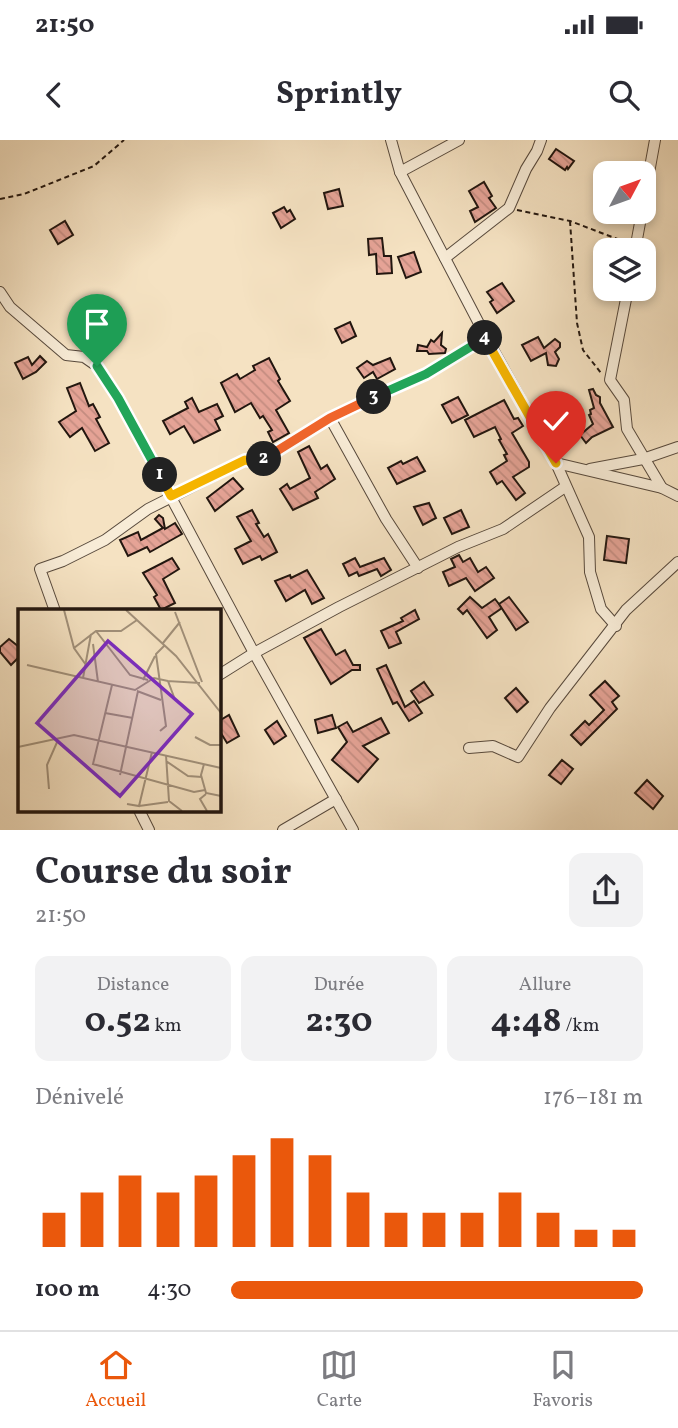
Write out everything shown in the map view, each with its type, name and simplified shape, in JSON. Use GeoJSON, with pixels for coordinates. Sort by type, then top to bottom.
{"type":"FeatureCollection","features":[{"type":"Feature","properties":{"kind":"street"},"geometry":{"type":"LineString","coordinates":[[391,140],[400,172],[486,337],[556,463],[589,537],[590,572],[601,609],[616,626]]}},
{"type":"Feature","properties":{"kind":"street"},"geometry":{"type":"LineString","coordinates":[[400,172],[460,140]]}},
{"type":"Feature","properties":{"kind":"street"},"geometry":{"type":"LineString","coordinates":[[445,258],[509,208],[541,140]]}},
{"type":"Feature","properties":{"kind":"street"},"geometry":{"type":"LineString","coordinates":[[651,161],[655,140]]}},
{"type":"Feature","properties":{"kind":"street"},"geometry":{"type":"LineString","coordinates":[[0,292],[5,309],[66,355],[84,357],[97,366],[118,398],[254,653],[353,830]]}},
{"type":"Feature","properties":{"kind":"street"},"geometry":{"type":"LineString","coordinates":[[626,301],[610,380],[624,400],[627,429],[662,488]]}},
{"type":"Feature","properties":{"kind":"street"},"geometry":{"type":"LineString","coordinates":[[54,609],[40,569],[105,540],[171,496],[245,460],[257,463],[330,418],[426,374],[486,337]]}},
{"type":"Feature","properties":{"kind":"street"},"geometry":{"type":"LineString","coordinates":[[330,418],[386,519],[418,568]]}},
{"type":"Feature","properties":{"kind":"street"},"geometry":{"type":"LineString","coordinates":[[586,470],[643,459],[678,447]]}},
{"type":"Feature","properties":{"kind":"street"},"geometry":{"type":"LineString","coordinates":[[556,463],[662,488],[678,496]]}},
{"type":"Feature","properties":{"kind":"street"},"geometry":{"type":"LineString","coordinates":[[220,674],[339,607],[458,547],[503,529],[565,487]]}},
{"type":"Feature","properties":{"kind":"street"},"geometry":{"type":"LineString","coordinates":[[469,748],[493,746],[518,757],[550,708],[626,610],[678,562]]}},
{"type":"Feature","properties":{"kind":"street"},"geometry":{"type":"LineString","coordinates":[[283,830],[336,799]]}},
{"type":"Feature","properties":{"kind":"street"},"geometry":{"type":"LineString","coordinates":[[140,812],[149,830]]}},
{"type":"Feature","properties":{"kind":"path"},"geometry":{"type":"LineString","coordinates":[[0,198],[24,194],[94,166],[124,140]]}},
{"type":"Feature","properties":{"kind":"path"},"geometry":{"type":"LineString","coordinates":[[509,208],[570,221],[611,238]]}},
{"type":"Feature","properties":{"kind":"path"},"geometry":{"type":"LineString","coordinates":[[570,221],[573,284],[583,350],[596,368],[610,380]]}},
{"type":"Feature","properties":{"kind":"building"},"geometry":{"type":"Polygon","coordinates":[[[556,149],[574,161],[568,169],[567,167],[565,170],[549,159],[556,149]]]}},
{"type":"Feature","properties":{"kind":"building"},"geometry":{"type":"Polygon","coordinates":[[[484,182],[492,196],[489,198],[496,208],[475,222],[470,211],[478,207],[469,191],[484,182]]]}},
{"type":"Feature","properties":{"kind":"building"},"geometry":{"type":"Polygon","coordinates":[[[339,189],[343,206],[328,209],[324,193],[339,189]]]}},
{"type":"Feature","properties":{"kind":"building"},"geometry":{"type":"Polygon","coordinates":[[[284,207],[287,212],[290,210],[295,219],[281,228],[273,213],[284,207]]]}},
{"type":"Feature","properties":{"kind":"building"},"geometry":{"type":"Polygon","coordinates":[[[65,221],[73,235],[58,244],[50,230],[65,221]]]}},
{"type":"Feature","properties":{"kind":"building"},"geometry":{"type":"Polygon","coordinates":[[[382,238],[384,256],[391,256],[392,273],[377,274],[376,254],[369,255],[368,239],[382,238]]]}},
{"type":"Feature","properties":{"kind":"building"},"geometry":{"type":"Polygon","coordinates":[[[414,252],[421,272],[406,278],[398,257],[414,252]]]}},
{"type":"Feature","properties":{"kind":"building"},"geometry":{"type":"Polygon","coordinates":[[[502,283],[514,301],[497,313],[487,292],[502,283]]]}},
{"type":"Feature","properties":{"kind":"building"},"geometry":{"type":"Polygon","coordinates":[[[350,322],[356,336],[342,343],[335,329],[350,322]]]}},
{"type":"Feature","properties":{"kind":"building"},"geometry":{"type":"Polygon","coordinates":[[[442,333],[441,345],[446,349],[445,353],[429,354],[427,351],[417,351],[418,345],[427,347],[431,340],[434,342],[442,333]]]}},
{"type":"Feature","properties":{"kind":"building"},"geometry":{"type":"Polygon","coordinates":[[[538,337],[544,348],[555,339],[560,343],[555,352],[559,359],[556,366],[548,365],[546,353],[531,361],[522,345],[538,337]]]}},
{"type":"Feature","properties":{"kind":"building"},"geometry":{"type":"Polygon","coordinates":[[[40,356],[46,362],[23,379],[15,363],[28,357],[32,365],[40,356]]]}},
{"type":"Feature","properties":{"kind":"building"},"geometry":{"type":"Polygon","coordinates":[[[269,358],[290,401],[276,410],[289,433],[273,442],[268,432],[272,430],[263,416],[260,418],[251,403],[235,412],[221,383],[237,374],[240,379],[255,370],[253,366],[269,358]]]}},
{"type":"Feature","properties":{"kind":"building"},"geometry":{"type":"Polygon","coordinates":[[[390,358],[395,369],[377,379],[373,372],[364,378],[357,368],[367,361],[373,365],[390,358]]]}},
{"type":"Feature","properties":{"kind":"building"},"geometry":{"type":"Polygon","coordinates":[[[80,383],[89,406],[93,404],[100,417],[96,419],[109,443],[95,451],[82,428],[70,437],[59,422],[76,411],[67,388],[80,383]]]}},
{"type":"Feature","properties":{"kind":"building"},"geometry":{"type":"Polygon","coordinates":[[[593,389],[600,397],[600,403],[613,427],[592,437],[586,443],[580,435],[593,424],[589,415],[594,408],[589,390],[593,389]]]}},
{"type":"Feature","properties":{"kind":"building"},"geometry":{"type":"Polygon","coordinates":[[[458,397],[468,415],[452,423],[442,405],[458,397]]]}},
{"type":"Feature","properties":{"kind":"building"},"geometry":{"type":"Polygon","coordinates":[[[192,398],[199,412],[217,404],[223,416],[215,420],[220,430],[194,443],[184,426],[170,434],[163,421],[188,408],[185,402],[192,398]]]}},
{"type":"Feature","properties":{"kind":"building"},"geometry":{"type":"Polygon","coordinates":[[[504,400],[514,419],[518,418],[523,426],[512,433],[529,462],[529,467],[513,477],[525,493],[516,500],[502,481],[497,484],[490,472],[507,461],[504,455],[507,454],[495,427],[474,437],[465,420],[504,400]]]}},
{"type":"Feature","properties":{"kind":"building"},"geometry":{"type":"Polygon","coordinates":[[[309,446],[321,469],[327,465],[335,479],[315,492],[318,498],[293,510],[280,489],[287,484],[290,489],[310,478],[298,452],[309,446]]]}},
{"type":"Feature","properties":{"kind":"building"},"geometry":{"type":"Polygon","coordinates":[[[417,457],[425,471],[397,484],[388,468],[417,457]]]}},
{"type":"Feature","properties":{"kind":"building"},"geometry":{"type":"Polygon","coordinates":[[[233,478],[243,489],[215,511],[207,498],[233,478]]]}},
{"type":"Feature","properties":{"kind":"building"},"geometry":{"type":"Polygon","coordinates":[[[429,503],[436,518],[423,525],[414,507],[429,503]]]}},
{"type":"Feature","properties":{"kind":"building"},"geometry":{"type":"Polygon","coordinates":[[[252,510],[259,523],[256,524],[264,537],[268,534],[277,552],[262,560],[260,556],[243,564],[235,549],[251,541],[237,517],[252,510]]]}},
{"type":"Feature","properties":{"kind":"building"},"geometry":{"type":"Polygon","coordinates":[[[461,510],[469,527],[452,534],[444,518],[461,510]]]}},
{"type":"Feature","properties":{"kind":"building"},"geometry":{"type":"Polygon","coordinates":[[[159,515],[163,518],[165,529],[175,523],[182,534],[150,552],[147,547],[128,556],[120,540],[138,532],[141,540],[163,528],[155,519],[159,515]]]}},
{"type":"Feature","properties":{"kind":"building"},"geometry":{"type":"Polygon","coordinates":[[[607,536],[629,539],[626,563],[604,560],[607,536]]]}},
{"type":"Feature","properties":{"kind":"building"},"geometry":{"type":"Polygon","coordinates":[[[459,555],[463,562],[470,558],[478,572],[486,567],[494,578],[475,591],[466,578],[449,586],[443,572],[455,567],[451,559],[459,555]]]}},
{"type":"Feature","properties":{"kind":"building"},"geometry":{"type":"Polygon","coordinates":[[[172,558],[179,569],[163,579],[175,603],[160,609],[154,597],[157,595],[143,573],[172,558]]]}},
{"type":"Feature","properties":{"kind":"building"},"geometry":{"type":"Polygon","coordinates":[[[355,558],[360,567],[384,558],[391,570],[381,576],[377,569],[359,576],[357,572],[349,576],[343,564],[355,558]]]}},
{"type":"Feature","properties":{"kind":"building"},"geometry":{"type":"Polygon","coordinates":[[[307,570],[324,598],[312,604],[305,590],[286,601],[275,581],[290,575],[291,578],[307,570]]]}},
{"type":"Feature","properties":{"kind":"building"},"geometry":{"type":"Polygon","coordinates":[[[470,597],[482,608],[495,599],[502,608],[489,617],[497,630],[487,638],[467,610],[463,614],[458,609],[470,597]]]}},
{"type":"Feature","properties":{"kind":"building"},"geometry":{"type":"Polygon","coordinates":[[[509,597],[528,622],[516,630],[499,604],[509,597]]]}},
{"type":"Feature","properties":{"kind":"building"},"geometry":{"type":"Polygon","coordinates":[[[415,610],[419,619],[396,632],[401,643],[389,648],[381,631],[403,621],[401,618],[415,610]]]}},
{"type":"Feature","properties":{"kind":"building"},"geometry":{"type":"Polygon","coordinates":[[[321,629],[336,655],[345,650],[353,665],[360,665],[360,670],[352,670],[331,684],[304,638],[321,629]]]}},
{"type":"Feature","properties":{"kind":"building"},"geometry":{"type":"Polygon","coordinates":[[[9,639],[18,646],[18,658],[11,665],[0,652],[0,647],[9,639]]]}},
{"type":"Feature","properties":{"kind":"building"},"geometry":{"type":"Polygon","coordinates":[[[386,665],[405,707],[414,701],[422,713],[409,721],[397,702],[393,704],[377,669],[386,665]]]}},
{"type":"Feature","properties":{"kind":"building"},"geometry":{"type":"Polygon","coordinates":[[[605,681],[619,696],[612,702],[617,709],[581,745],[571,735],[585,721],[589,725],[604,710],[590,695],[605,681]]]}},
{"type":"Feature","properties":{"kind":"building"},"geometry":{"type":"Polygon","coordinates":[[[424,682],[433,695],[419,703],[411,691],[424,682]]]}},
{"type":"Feature","properties":{"kind":"building"},"geometry":{"type":"Polygon","coordinates":[[[516,688],[528,702],[517,712],[505,698],[516,688]]]}},
{"type":"Feature","properties":{"kind":"building"},"geometry":{"type":"Polygon","coordinates":[[[229,715],[239,736],[227,743],[220,732],[220,720],[229,715]]]}},
{"type":"Feature","properties":{"kind":"building"},"geometry":{"type":"Polygon","coordinates":[[[332,715],[336,728],[318,733],[315,720],[332,715]]]}},
{"type":"Feature","properties":{"kind":"building"},"geometry":{"type":"Polygon","coordinates":[[[381,718],[389,733],[363,746],[378,759],[358,782],[332,760],[347,742],[338,727],[347,722],[353,732],[381,718]]]}},
{"type":"Feature","properties":{"kind":"building"},"geometry":{"type":"Polygon","coordinates":[[[277,721],[286,736],[274,744],[265,730],[277,721]]]}},
{"type":"Feature","properties":{"kind":"building"},"geometry":{"type":"Polygon","coordinates":[[[562,760],[573,769],[561,784],[549,775],[562,760]]]}},
{"type":"Feature","properties":{"kind":"building"},"geometry":{"type":"Polygon","coordinates":[[[647,780],[663,796],[653,809],[635,793],[647,780]]]}},
{"type":"Feature","properties":{"kind":"route"},"geometry":{"type":"LineString","coordinates":[[97,366],[118,398],[171,496],[245,460],[257,463],[330,418],[426,374],[486,337],[556,463]]}}]}
